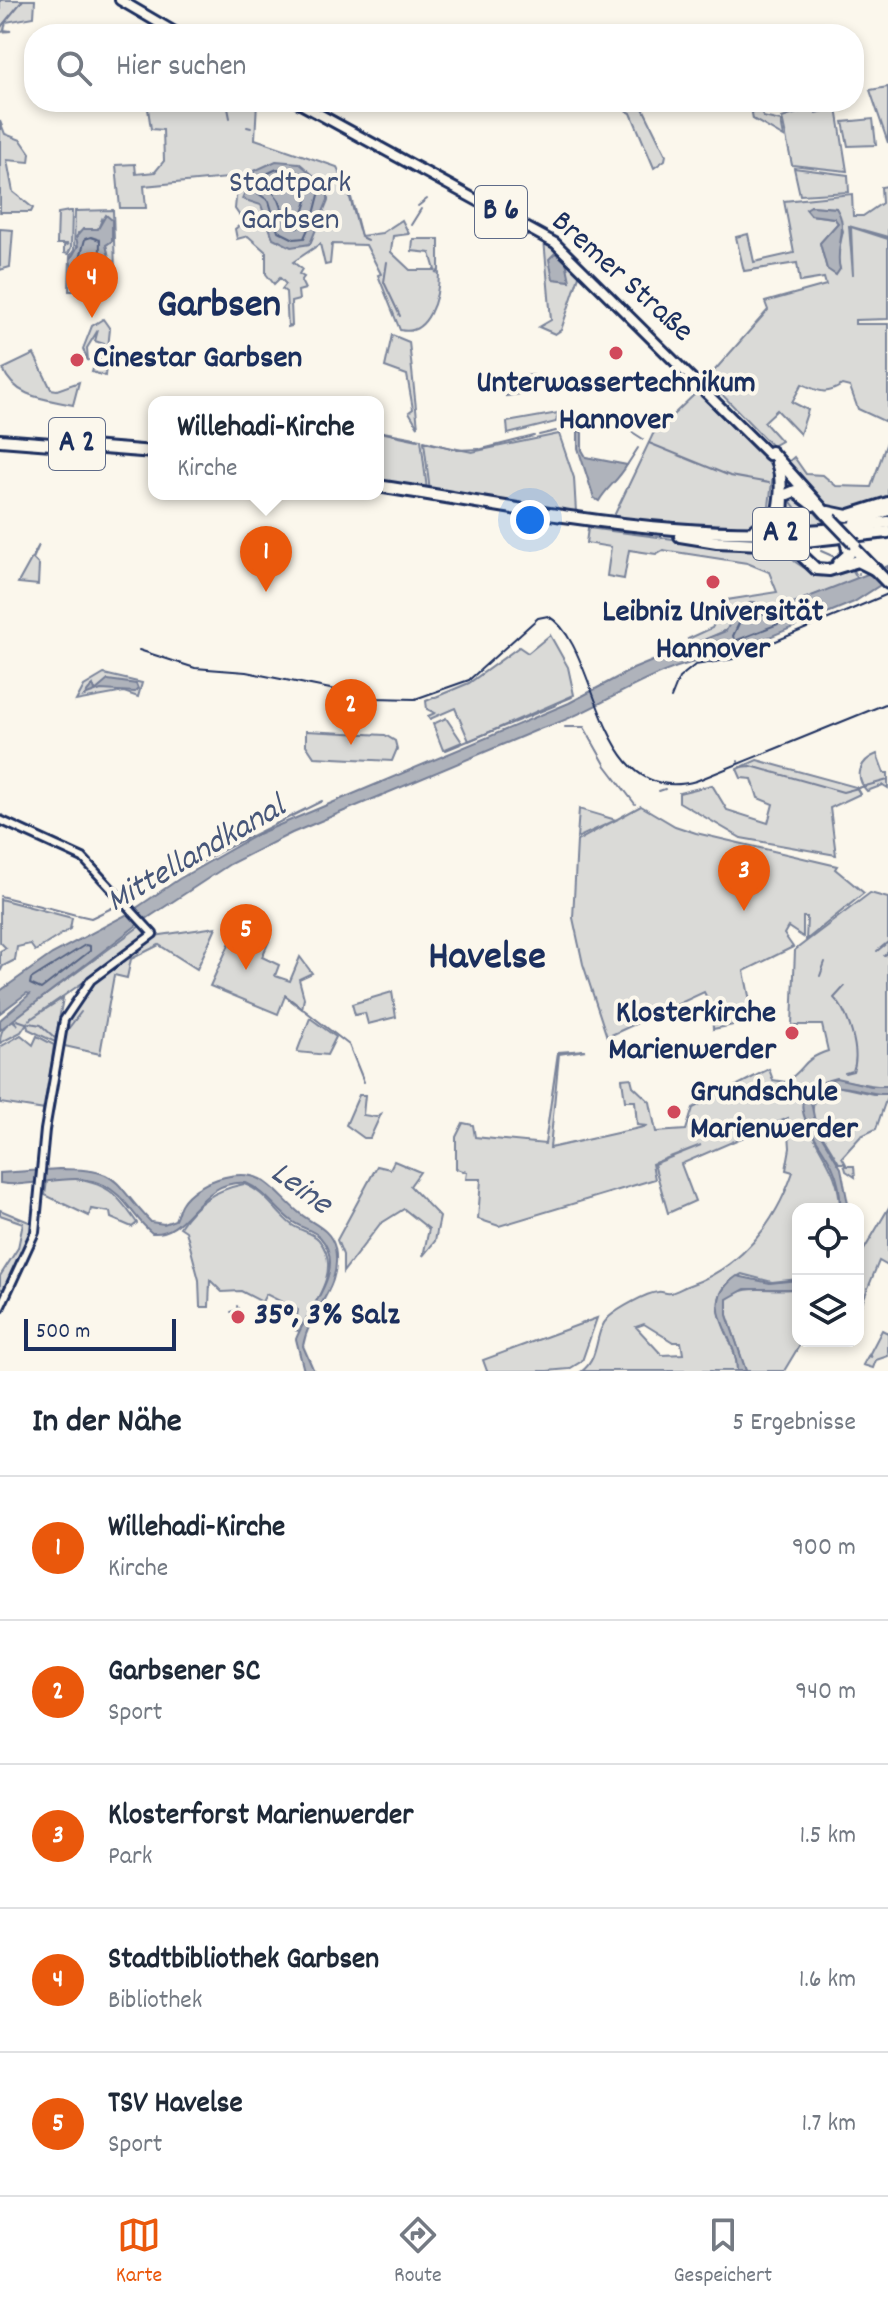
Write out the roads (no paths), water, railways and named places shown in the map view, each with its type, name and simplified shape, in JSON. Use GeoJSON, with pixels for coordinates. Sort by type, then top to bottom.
{"type":"FeatureCollection","features":[{"type":"Feature","properties":{"kind":"highway","name":"A 2"},"geometry":{"type":"LineString","coordinates":[[0,443],[148,455]]}},
{"type":"Feature","properties":{"kind":"highway","name":"B 6"},"geometry":{"type":"LineString","coordinates":[[772,457],[847,543],[882,574]]}},
{"type":"Feature","properties":{"kind":"highway"},"geometry":{"type":"LineString","coordinates":[[751,530],[770,526],[777,517],[780,474],[772,457]]}},
{"type":"Feature","properties":{"kind":"highway","name":"A 2"},"geometry":{"type":"LineString","coordinates":[[384,490],[676,533],[888,529]]}},
{"type":"Feature","properties":{"kind":"highway"},"geometry":{"type":"LineString","coordinates":[[809,528],[793,527],[783,522],[781,500],[787,492],[795,491],[842,517],[888,506]]}},
{"type":"Feature","properties":{"kind":"highway"},"geometry":{"type":"LineString","coordinates":[[676,533],[843,524],[888,506]]}},
{"type":"Feature","properties":{"kind":"highway"},"geometry":{"type":"LineString","coordinates":[[676,533],[717,542],[847,543],[888,529]]}},
{"type":"Feature","properties":{"kind":"highway"},"geometry":{"type":"LineString","coordinates":[[768,544],[792,547],[816,569],[829,570],[858,561],[882,574]]}},
{"type":"Feature","properties":{"kind":"main road"},"geometry":{"type":"LineString","coordinates":[[118,0],[156,24]]}},
{"type":"Feature","properties":{"kind":"main road"},"geometry":{"type":"LineString","coordinates":[[118,0],[160,24]]}},
{"type":"Feature","properties":{"kind":"main road","name":"Bremer Straße"},"geometry":{"type":"LineString","coordinates":[[319,112],[545,233],[579,259],[772,457]]}},
{"type":"Feature","properties":{"kind":"main road"},"geometry":{"type":"LineString","coordinates":[[0,820],[83,858],[148,932],[81,991],[64,1020],[58,1045],[33,1239],[0,1308]]}},
{"type":"Feature","properties":{"kind":"water"},"geometry":{"type":"Polygon","coordinates":[[[276,161],[299,163],[328,188],[328,200],[310,244],[291,247],[273,238],[261,205],[242,199],[254,171],[276,161]]]}},
{"type":"Feature","properties":{"kind":"water"},"geometry":{"type":"Polygon","coordinates":[[[811,206],[836,208],[840,215],[840,269],[836,275],[827,269],[820,243],[838,223],[834,218],[811,215],[806,209],[811,206]]]}},
{"type":"Feature","properties":{"kind":"water"},"geometry":{"type":"Polygon","coordinates":[[[106,215],[112,220],[112,241],[106,245],[111,266],[94,285],[78,288],[70,260],[78,246],[76,237],[83,229],[98,229],[106,215]]]}},
{"type":"Feature","properties":{"kind":"water"},"geometry":{"type":"Polygon","coordinates":[[[555,253],[566,261],[570,281],[553,279],[549,259],[555,253]]]}},
{"type":"Feature","properties":{"kind":"water"},"geometry":{"type":"Polygon","coordinates":[[[578,431],[582,432],[582,450],[586,457],[627,465],[599,501],[594,498],[578,448],[578,431]]]}},
{"type":"Feature","properties":{"kind":"water"},"geometry":{"type":"Polygon","coordinates":[[[888,566],[888,580],[854,602],[716,659],[694,662],[650,678],[563,721],[292,833],[230,864],[137,925],[0,1030],[0,1020],[30,994],[27,993],[0,1013],[0,991],[52,954],[126,915],[179,879],[258,834],[569,703],[633,669],[726,631],[738,608],[753,602],[778,609],[888,566]]]}},
{"type":"Feature","properties":{"kind":"water"},"geometry":{"type":"Polygon","coordinates":[[[108,680],[136,684],[138,689],[135,692],[101,690],[84,696],[93,685],[95,691],[108,680]]]}},
{"type":"Feature","properties":{"kind":"water"},"geometry":{"type":"Polygon","coordinates":[[[836,1078],[871,1086],[888,1086],[888,1094],[827,1088],[811,1102],[816,1127],[841,1168],[848,1203],[840,1203],[834,1171],[804,1116],[802,1104],[806,1094],[817,1085],[836,1078]]]}},
{"type":"Feature","properties":{"kind":"water"},"geometry":{"type":"Polygon","coordinates":[[[59,1169],[106,1175],[151,1222],[164,1224],[175,1220],[188,1195],[207,1183],[240,1175],[260,1179],[270,1185],[297,1211],[324,1230],[335,1248],[334,1276],[306,1333],[303,1346],[314,1371],[304,1371],[296,1339],[328,1275],[328,1249],[320,1237],[293,1222],[260,1191],[246,1183],[229,1184],[216,1190],[176,1226],[165,1232],[152,1233],[118,1195],[91,1181],[0,1183],[0,1173],[59,1169]]]}},
{"type":"Feature","properties":{"kind":"water"},"geometry":{"type":"Polygon","coordinates":[[[737,1276],[770,1283],[792,1281],[792,1289],[745,1289],[727,1299],[727,1315],[746,1371],[737,1371],[736,1358],[719,1309],[719,1298],[737,1276]]]}},
{"type":"Feature","properties":{"kind":"waterway"},"geometry":{"type":"LineString","coordinates":[[0,28],[23,0]]}},
{"type":"Feature","properties":{"kind":"waterway"},"geometry":{"type":"LineString","coordinates":[[229,112],[230,118]]}},
{"type":"Feature","properties":{"kind":"waterway"},"geometry":{"type":"LineString","coordinates":[[247,127],[251,128]]}},
{"type":"Feature","properties":{"kind":"waterway"},"geometry":{"type":"LineString","coordinates":[[346,184],[361,237],[367,240]]}},
{"type":"Feature","properties":{"kind":"waterway"},"geometry":{"type":"LineString","coordinates":[[418,206],[427,199]]}},
{"type":"Feature","properties":{"kind":"waterway"},"geometry":{"type":"LineString","coordinates":[[411,225],[421,209]]}},
{"type":"Feature","properties":{"kind":"waterway"},"geometry":{"type":"LineString","coordinates":[[387,262],[384,282],[400,316]]}},
{"type":"Feature","properties":{"kind":"waterway"},"geometry":{"type":"LineString","coordinates":[[600,422],[629,430],[643,439]]}},
{"type":"Feature","properties":{"kind":"waterway"},"geometry":{"type":"LineString","coordinates":[[573,427],[578,429],[591,424]]}},
{"type":"Feature","properties":{"kind":"waterway"},"geometry":{"type":"LineString","coordinates":[[539,435],[556,431]]}},
{"type":"Feature","properties":{"kind":"waterway"},"geometry":{"type":"LineString","coordinates":[[384,433],[418,440]]}},
{"type":"Feature","properties":{"kind":"waterway"},"geometry":{"type":"LineString","coordinates":[[482,449],[534,436]]}},
{"type":"Feature","properties":{"kind":"waterway"},"geometry":{"type":"LineString","coordinates":[[424,441],[455,449]]}},
{"type":"Feature","properties":{"kind":"waterway"},"geometry":{"type":"LineString","coordinates":[[649,443],[730,476],[769,483]]}},
{"type":"Feature","properties":{"kind":"waterway"},"geometry":{"type":"LineString","coordinates":[[627,465],[638,448]]}},
{"type":"Feature","properties":{"kind":"waterway"},"geometry":{"type":"LineString","coordinates":[[457,450],[480,449]]}},
{"type":"Feature","properties":{"kind":"waterway"},"geometry":{"type":"LineString","coordinates":[[789,499],[803,518]]}},
{"type":"Feature","properties":{"kind":"waterway"},"geometry":{"type":"LineString","coordinates":[[821,551],[837,558]]}},
{"type":"Feature","properties":{"kind":"waterway"},"geometry":{"type":"LineString","coordinates":[[555,704],[572,697]]}},
{"type":"Feature","properties":{"kind":"waterway"},"geometry":{"type":"LineString","coordinates":[[446,750],[556,705]]}},
{"type":"Feature","properties":{"kind":"waterway"},"geometry":{"type":"LineString","coordinates":[[565,727],[584,727],[606,766],[635,804]]}},
{"type":"Feature","properties":{"kind":"waterway"},"geometry":{"type":"LineString","coordinates":[[740,767],[751,766],[843,792],[888,780]]}},
{"type":"Feature","properties":{"kind":"waterway"},"geometry":{"type":"LineString","coordinates":[[659,791],[665,789]]}},
{"type":"Feature","properties":{"kind":"waterway","name":"Mittellandkanal"},"geometry":{"type":"LineString","coordinates":[[217,853],[322,801]]}},
{"type":"Feature","properties":{"kind":"waterway","name":"Mittellandkanal"},"geometry":{"type":"LineString","coordinates":[[195,866],[216,854]]}},
{"type":"Feature","properties":{"kind":"waterway"},"geometry":{"type":"LineString","coordinates":[[0,896],[44,907]]}},
{"type":"Feature","properties":{"kind":"waterway","name":"Mittellandkanal"},"geometry":{"type":"LineString","coordinates":[[78,915],[91,918],[116,906]]}},
{"type":"Feature","properties":{"kind":"waterway"},"geometry":{"type":"LineString","coordinates":[[46,907],[76,915]]}},
{"type":"Feature","properties":{"kind":"waterway"},"geometry":{"type":"LineString","coordinates":[[877,951],[888,942]]}},
{"type":"Feature","properties":{"kind":"waterway"},"geometry":{"type":"LineString","coordinates":[[884,956],[888,952]]}},
{"type":"Feature","properties":{"kind":"waterway"},"geometry":{"type":"LineString","coordinates":[[820,976],[825,962]]}},
{"type":"Feature","properties":{"kind":"waterway"},"geometry":{"type":"LineString","coordinates":[[845,986],[834,998],[844,1012],[854,1043],[853,1071],[845,1073]]}},
{"type":"Feature","properties":{"kind":"waterway"},"geometry":{"type":"LineString","coordinates":[[285,995],[349,1045],[364,1082]]}},
{"type":"Feature","properties":{"kind":"waterway"},"geometry":{"type":"LineString","coordinates":[[65,1033],[81,1012]]}},
{"type":"Feature","properties":{"kind":"waterway"},"geometry":{"type":"LineString","coordinates":[[17,1020],[26,1023]]}},
{"type":"Feature","properties":{"kind":"waterway"},"geometry":{"type":"LineString","coordinates":[[29,1023],[41,1025],[55,1038]]}},
{"type":"Feature","properties":{"kind":"waterway"},"geometry":{"type":"LineString","coordinates":[[231,1312],[238,1310],[237,1306]]}},
{"type":"Feature","properties":{"kind":"tram line"},"geometry":{"type":"LineString","coordinates":[[139,650],[195,668],[246,672],[375,698],[415,699],[469,680],[538,618],[548,616],[565,633],[579,658],[618,749],[637,772],[662,783],[696,781],[888,703]]}},
{"type":"Feature","properties":{"kind":"railway"},"geometry":{"type":"LineString","coordinates":[[671,698],[679,678],[695,665],[733,659],[888,594]]}},
{"type":"Feature","properties":{"kind":"place","name":"Stadtbibliothek Garbsen"},"geometry":{"type":"Point","coordinates":[92,318]}},
{"type":"Feature","properties":{"kind":"place","name":"Unterwassertechnikum Hannover"},"geometry":{"type":"Point","coordinates":[616,353]}},
{"type":"Feature","properties":{"kind":"place","name":"Cinestar Garbsen"},"geometry":{"type":"Point","coordinates":[77,360]}},
{"type":"Feature","properties":{"kind":"place","name":"Leibniz Universität Hannover"},"geometry":{"type":"Point","coordinates":[713,582]}},
{"type":"Feature","properties":{"kind":"place","name":"Willehadi-Kirche"},"geometry":{"type":"Point","coordinates":[266,592]}},
{"type":"Feature","properties":{"kind":"place","name":"Garbsener SC"},"geometry":{"type":"Point","coordinates":[351,745]}},
{"type":"Feature","properties":{"kind":"place","name":"Klosterforst Marienwerder"},"geometry":{"type":"Point","coordinates":[744,911]}},
{"type":"Feature","properties":{"kind":"place","name":"TSV Havelse"},"geometry":{"type":"Point","coordinates":[246,970]}},
{"type":"Feature","properties":{"kind":"place","name":"Klosterkirche Marienwerder"},"geometry":{"type":"Point","coordinates":[792,1033]}},
{"type":"Feature","properties":{"kind":"place","name":"Grundschule Marienwerder"},"geometry":{"type":"Point","coordinates":[674,1112]}},
{"type":"Feature","properties":{"kind":"place","name":"35°, 3% Salz"},"geometry":{"type":"Point","coordinates":[238,1317]}},
{"type":"Feature","properties":{"kind":"district","name":"Garbsen"},"geometry":{"type":"Point","coordinates":[219,307]}},
{"type":"Feature","properties":{"kind":"district","name":"Havelse"},"geometry":{"type":"Point","coordinates":[487,959]}},
{"type":"Feature","properties":{"kind":"park label","name":"Stadtpark Garbsen"},"geometry":{"type":"Point","coordinates":[290,204]}},
{"type":"Feature","properties":{"kind":"water label","name":"Leine"},"geometry":{"type":"Point","coordinates":[300,1190]}}]}
